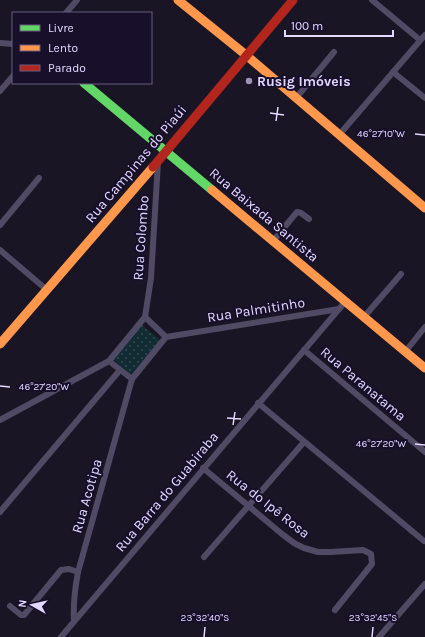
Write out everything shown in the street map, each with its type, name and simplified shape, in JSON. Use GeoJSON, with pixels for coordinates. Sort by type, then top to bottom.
{"type":"FeatureCollection","features":[{"type":"Feature","properties":{"kind":"street"},"geometry":{"type":"LineString","coordinates":[[67,12],[77,0]]}},
{"type":"Feature","properties":{"kind":"street"},"geometry":{"type":"LineString","coordinates":[[178,0],[246,55],[425,208]]}},
{"type":"Feature","properties":{"kind":"street","name":"Rua Campinas do Piaúi"},"geometry":{"type":"LineString","coordinates":[[0,344],[293,0]]}},
{"type":"Feature","properties":{"kind":"street"},"geometry":{"type":"LineString","coordinates":[[372,0],[420,40]]}},
{"type":"Feature","properties":{"kind":"street"},"geometry":{"type":"LineString","coordinates":[[339,134],[425,35]]}},
{"type":"Feature","properties":{"kind":"street"},"geometry":{"type":"LineString","coordinates":[[0,43],[12,44]]}},
{"type":"Feature","properties":{"kind":"street"},"geometry":{"type":"LineString","coordinates":[[296,98],[334,52]]}},
{"type":"Feature","properties":{"kind":"street"},"geometry":{"type":"LineString","coordinates":[[393,72],[425,98]]}},
{"type":"Feature","properties":{"kind":"street"},"geometry":{"type":"LineString","coordinates":[[0,91],[12,77]]}},
{"type":"Feature","properties":{"kind":"street","name":"Rua Baixada Santista"},"geometry":{"type":"LineString","coordinates":[[85,84],[425,368]]}},
{"type":"Feature","properties":{"kind":"street","name":"Rua Colombo"},"geometry":{"type":"LineString","coordinates":[[146,317],[151,278],[158,160]]}},
{"type":"Feature","properties":{"kind":"street"},"geometry":{"type":"LineString","coordinates":[[0,225],[39,178]]}},
{"type":"Feature","properties":{"kind":"street"},"geometry":{"type":"LineString","coordinates":[[273,241],[297,212],[309,219]]}},
{"type":"Feature","properties":{"kind":"street"},"geometry":{"type":"LineString","coordinates":[[0,250],[47,290]]}},
{"type":"Feature","properties":{"kind":"street"},"geometry":{"type":"LineString","coordinates":[[364,317],[400,274]]}},
{"type":"Feature","properties":{"kind":"street"},"geometry":{"type":"LineString","coordinates":[[339,309],[346,302]]}},
{"type":"Feature","properties":{"kind":"street","name":"Rua Palmitinho"},"geometry":{"type":"LineString","coordinates":[[166,336],[339,309]]}},
{"type":"Feature","properties":{"kind":"street","name":"Rua Barra do Guabiraba"},"geometry":{"type":"LineString","coordinates":[[61,637],[339,309]]}},
{"type":"Feature","properties":{"kind":"street"},"geometry":{"type":"LineString","coordinates":[[0,420],[109,361],[146,317],[166,336],[132,379],[109,361]]}},
{"type":"Feature","properties":{"kind":"street"},"geometry":{"type":"LineString","coordinates":[[405,352],[425,327]]}},
{"type":"Feature","properties":{"kind":"street","name":"Rua Paranatama"},"geometry":{"type":"LineString","coordinates":[[304,350],[425,452]]}},
{"type":"Feature","properties":{"kind":"street"},"geometry":{"type":"LineString","coordinates":[[0,512],[120,370]]}},
{"type":"Feature","properties":{"kind":"street","name":"Rua Acotipa"},"geometry":{"type":"LineString","coordinates":[[74,620],[74,592],[78,572],[132,379]]}},
{"type":"Feature","properties":{"kind":"street"},"geometry":{"type":"LineString","coordinates":[[258,403],[424,541]]}},
{"type":"Feature","properties":{"kind":"street"},"geometry":{"type":"LineString","coordinates":[[204,557],[304,442]]}},
{"type":"Feature","properties":{"kind":"street","name":"Rua do Ipê Rosa"},"geometry":{"type":"LineString","coordinates":[[203,468],[288,538],[304,548],[318,552],[363,550],[371,554],[372,564],[335,610]]}},
{"type":"Feature","properties":{"kind":"street"},"geometry":{"type":"LineString","coordinates":[[10,606],[21,615],[24,615],[61,570],[68,569],[78,572]]}},
{"type":"Feature","properties":{"kind":"street"},"geometry":{"type":"LineString","coordinates":[[379,637],[425,584]]}},
{"type":"Feature","properties":{"kind":"shaded area"},"geometry":{"type":"Polygon","coordinates":[[[142,325],[160,340],[131,375],[113,359],[142,325]]]}},
{"type":"Feature","properties":{"kind":"traffic: fast"},"geometry":{"type":"LineString","coordinates":[[85,84],[212,190]]}},
{"type":"Feature","properties":{"kind":"traffic: slow"},"geometry":{"type":"LineString","coordinates":[[178,0],[246,55],[425,208]]}},
{"type":"Feature","properties":{"kind":"traffic: slow"},"geometry":{"type":"LineString","coordinates":[[0,344],[153,167]]}},
{"type":"Feature","properties":{"kind":"traffic: slow"},"geometry":{"type":"LineString","coordinates":[[212,190],[425,368]]}},
{"type":"Feature","properties":{"kind":"traffic: jam"},"geometry":{"type":"LineString","coordinates":[[153,167],[293,0]]}},
{"type":"Feature","properties":{"kind":"place","name":"Rusig Imóveis"},"geometry":{"type":"Point","coordinates":[249,81]}}]}
